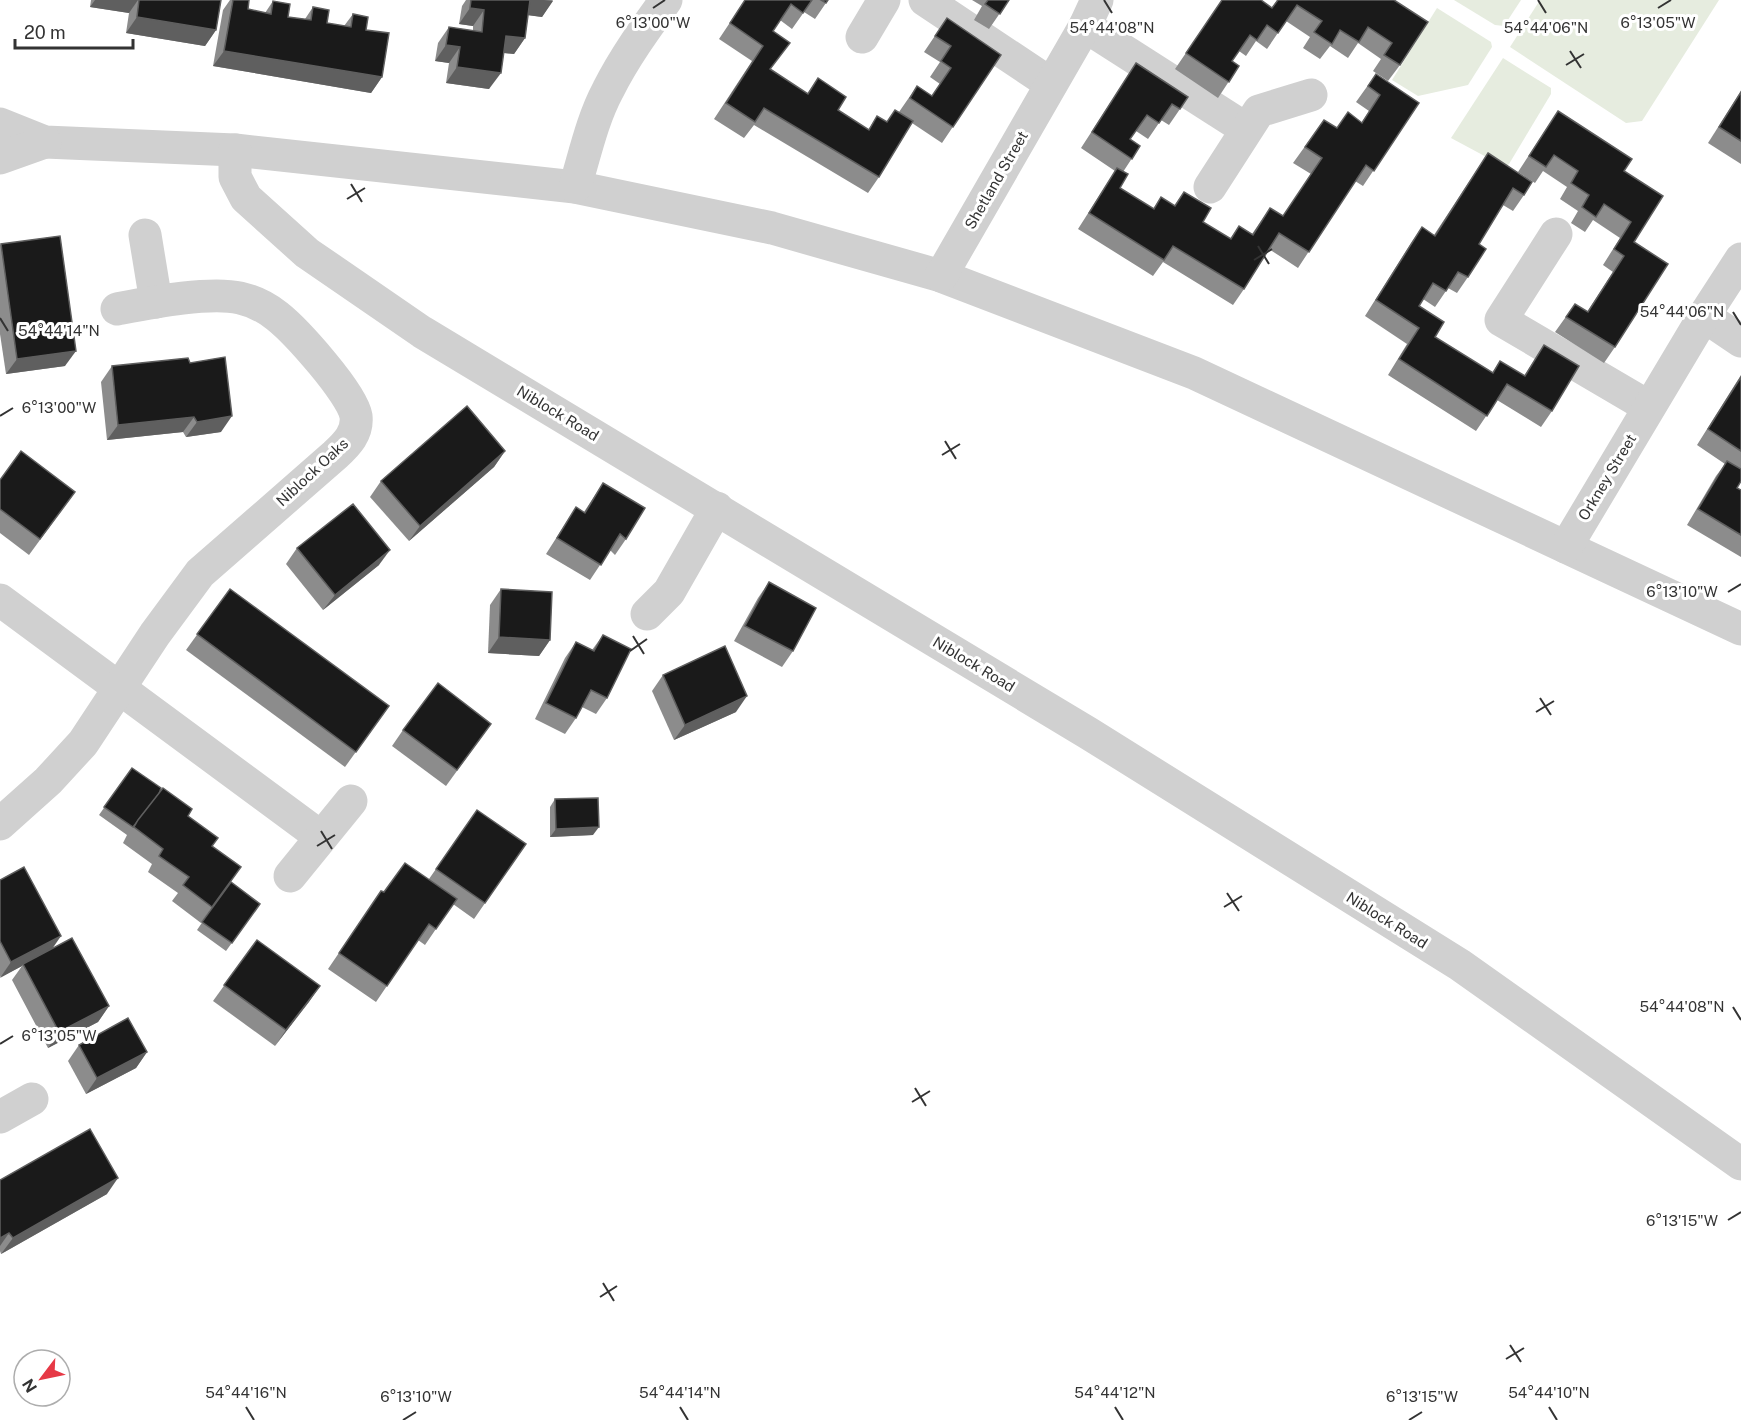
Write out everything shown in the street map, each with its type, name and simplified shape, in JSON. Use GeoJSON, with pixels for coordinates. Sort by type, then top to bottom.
{"type":"FeatureCollection","features":[{"type":"Feature","properties":{"kind":"street"},"geometry":{"type":"LineString","coordinates":[[575,187],[593,124],[608,90],[628,54],[666,0]]}},
{"type":"Feature","properties":{"kind":"street"},"geometry":{"type":"LineString","coordinates":[[862,37],[884,0]]}},
{"type":"Feature","properties":{"kind":"street"},"geometry":{"type":"LineString","coordinates":[[925,0],[1051,84]]}},
{"type":"Feature","properties":{"kind":"street","name":"Shetland Street"},"geometry":{"type":"LineString","coordinates":[[941,276],[1091,13],[1246,129]]}},
{"type":"Feature","properties":{"kind":"street"},"geometry":{"type":"LineString","coordinates":[[1210,187],[1259,111],[1311,95]]}},
{"type":"Feature","properties":{"kind":"street"},"geometry":{"type":"LineString","coordinates":[[0,124],[45,142],[235,150],[575,187],[772,228],[941,276],[1194,373],[1741,629]]}},
{"type":"Feature","properties":{"kind":"street"},"geometry":{"type":"LineString","coordinates":[[0,158],[45,142]]}},
{"type":"Feature","properties":{"kind":"street","name":"Niblock Road"},"geometry":{"type":"LineString","coordinates":[[235,150],[235,177],[246,198],[307,253],[422,332],[1098,740],[1460,965],[1741,1164]]}},
{"type":"Feature","properties":{"kind":"street"},"geometry":{"type":"LineString","coordinates":[[1556,234],[1501,320],[1649,407]]}},
{"type":"Feature","properties":{"kind":"street"},"geometry":{"type":"LineString","coordinates":[[145,235],[156,302]]}},
{"type":"Feature","properties":{"kind":"street","name":"Orkney Street"},"geometry":{"type":"LineString","coordinates":[[1566,547],[1704,316],[1741,259]]}},
{"type":"Feature","properties":{"kind":"street","name":"Niblock Oaks"},"geometry":{"type":"LineString","coordinates":[[0,824],[48,781],[82,743],[155,634],[200,573],[347,444],[355,430],[356,415],[350,400],[303,343],[277,316],[269,311],[240,298],[216,297],[156,302],[117,309]]}},
{"type":"Feature","properties":{"kind":"street"},"geometry":{"type":"LineString","coordinates":[[1704,316],[1741,341]]}},
{"type":"Feature","properties":{"kind":"street"},"geometry":{"type":"LineString","coordinates":[[647,614],[669,592],[717,508]]}},
{"type":"Feature","properties":{"kind":"street"},"geometry":{"type":"LineString","coordinates":[[0,600],[321,837]]}},
{"type":"Feature","properties":{"kind":"street"},"geometry":{"type":"LineString","coordinates":[[290,876],[351,801]]}},
{"type":"Feature","properties":{"kind":"street"},"geometry":{"type":"LineString","coordinates":[[0,1117],[32,1099]]}},
{"type":"Feature","properties":{"kind":"shaded area"},"geometry":{"type":"Polygon","coordinates":[[[1454,0],[1521,0],[1504,26],[1495,25],[1454,0]]]}},
{"type":"Feature","properties":{"kind":"shaded area"},"geometry":{"type":"Polygon","coordinates":[[[1540,0],[1719,0],[1642,121],[1626,123],[1510,47],[1540,0]]]}},
{"type":"Feature","properties":{"kind":"shaded area"},"geometry":{"type":"Polygon","coordinates":[[[1437,8],[1491,42],[1492,47],[1468,85],[1418,96],[1392,80],[1437,8]]]}},
{"type":"Feature","properties":{"kind":"shaded area"},"geometry":{"type":"Polygon","coordinates":[[[1503,58],[1551,88],[1551,94],[1505,167],[1451,138],[1503,58]]]}},
{"type":"Feature","properties":{"kind":"building"},"geometry":{"type":"Polygon","coordinates":[[[139,0],[221,0],[216,30],[137,17],[139,0]]]}},
{"type":"Feature","properties":{"kind":"building"},"geometry":{"type":"Polygon","coordinates":[[[233,0],[249,0],[248,9],[271,14],[273,1],[290,4],[288,17],[311,20],[313,7],[329,10],[327,23],[351,27],[353,14],[368,17],[366,30],[389,33],[382,77],[224,51],[233,0]]]}},
{"type":"Feature","properties":{"kind":"building"},"geometry":{"type":"Polygon","coordinates":[[[471,0],[530,0],[525,38],[506,36],[501,73],[457,67],[460,47],[446,45],[449,27],[482,32],[484,10],[470,8],[471,0]]]}},
{"type":"Feature","properties":{"kind":"building"},"geometry":{"type":"Polygon","coordinates":[[[745,0],[812,0],[803,13],[791,4],[773,31],[790,43],[770,69],[808,94],[818,78],[846,97],[838,110],[869,130],[877,116],[887,122],[895,110],[913,121],[879,177],[764,108],[755,122],[726,103],[763,46],[730,23],[745,0]]]}},
{"type":"Feature","properties":{"kind":"building"},"geometry":{"type":"Polygon","coordinates":[[[988,0],[1009,0],[1000,14],[985,4],[988,0]]]}},
{"type":"Feature","properties":{"kind":"building"},"geometry":{"type":"Polygon","coordinates":[[[1222,0],[1261,0],[1272,8],[1278,0],[1394,0],[1428,22],[1400,65],[1384,55],[1392,43],[1368,27],[1359,42],[1340,30],[1332,44],[1314,32],[1322,21],[1297,5],[1278,33],[1267,25],[1257,40],[1250,35],[1232,61],[1239,66],[1229,82],[1186,53],[1222,0]]]}},
{"type":"Feature","properties":{"kind":"building"},"geometry":{"type":"Polygon","coordinates":[[[947,18],[1001,55],[953,127],[910,98],[917,86],[932,96],[951,68],[941,61],[951,46],[935,36],[947,18]]]}},
{"type":"Feature","properties":{"kind":"building"},"geometry":{"type":"Polygon","coordinates":[[[1136,63],[1188,97],[1180,109],[1172,104],[1159,123],[1147,115],[1130,139],[1140,146],[1132,159],[1092,132],[1136,63]]]}},
{"type":"Feature","properties":{"kind":"building"},"geometry":{"type":"Polygon","coordinates":[[[1376,74],[1419,103],[1374,171],[1366,165],[1309,252],[1279,233],[1244,289],[1173,246],[1164,260],[1089,213],[1117,168],[1128,174],[1120,188],[1154,209],[1161,197],[1175,206],[1184,192],[1211,208],[1203,222],[1231,239],[1239,226],[1253,235],[1270,208],[1283,216],[1322,158],[1305,147],[1324,120],[1337,128],[1348,112],[1362,123],[1380,95],[1368,86],[1376,74]]]}},
{"type":"Feature","properties":{"kind":"building"},"geometry":{"type":"Polygon","coordinates":[[[1741,92],[1741,141],[1719,127],[1741,92]]]}},
{"type":"Feature","properties":{"kind":"building"},"geometry":{"type":"Polygon","coordinates":[[[1558,111],[1632,159],[1624,171],[1663,196],[1634,242],[1668,264],[1615,347],[1566,317],[1575,304],[1588,312],[1624,256],[1614,249],[1631,222],[1604,204],[1596,217],[1582,207],[1589,195],[1571,183],[1578,171],[1554,155],[1546,167],[1529,156],[1558,111]]]}},
{"type":"Feature","properties":{"kind":"building"},"geometry":{"type":"Polygon","coordinates":[[[1488,153],[1532,182],[1524,195],[1513,188],[1479,244],[1486,249],[1468,277],[1458,272],[1446,291],[1433,283],[1419,306],[1444,322],[1435,337],[1493,373],[1500,361],[1525,376],[1544,345],[1579,366],[1552,411],[1507,384],[1487,416],[1399,359],[1419,328],[1376,300],[1422,227],[1435,236],[1488,153]]]}},
{"type":"Feature","properties":{"kind":"building"},"geometry":{"type":"Polygon","coordinates":[[[60,236],[76,351],[17,359],[1,244],[60,236]]]}},
{"type":"Feature","properties":{"kind":"building"},"geometry":{"type":"Polygon","coordinates":[[[225,357],[232,416],[197,422],[194,417],[118,425],[112,366],[188,358],[190,363],[225,357]]]}},
{"type":"Feature","properties":{"kind":"building"},"geometry":{"type":"Polygon","coordinates":[[[1741,377],[1741,451],[1708,429],[1741,377]]]}},
{"type":"Feature","properties":{"kind":"building"},"geometry":{"type":"Polygon","coordinates":[[[467,406],[505,451],[420,526],[381,481],[467,406]]]}},
{"type":"Feature","properties":{"kind":"building"},"geometry":{"type":"Polygon","coordinates":[[[21,451],[75,492],[40,539],[0,509],[0,480],[21,451]]]}},
{"type":"Feature","properties":{"kind":"building"},"geometry":{"type":"Polygon","coordinates":[[[1727,461],[1741,469],[1741,481],[1737,488],[1741,490],[1741,535],[1698,509],[1727,461]]]}},
{"type":"Feature","properties":{"kind":"building"},"geometry":{"type":"Polygon","coordinates":[[[603,483],[645,508],[626,539],[620,534],[601,565],[557,538],[576,507],[585,513],[603,483]]]}},
{"type":"Feature","properties":{"kind":"building"},"geometry":{"type":"Polygon","coordinates":[[[353,504],[390,550],[335,595],[297,548],[353,504]]]}},
{"type":"Feature","properties":{"kind":"building"},"geometry":{"type":"Polygon","coordinates":[[[769,582],[816,608],[793,651],[745,626],[769,582]]]}},
{"type":"Feature","properties":{"kind":"building"},"geometry":{"type":"Polygon","coordinates":[[[230,589],[389,706],[356,752],[197,634],[230,589]]]}},
{"type":"Feature","properties":{"kind":"building"},"geometry":{"type":"Polygon","coordinates":[[[501,589],[552,592],[550,640],[499,637],[501,589]]]}},
{"type":"Feature","properties":{"kind":"building"},"geometry":{"type":"Polygon","coordinates":[[[603,635],[631,649],[607,698],[591,690],[576,718],[546,703],[576,642],[594,651],[603,635]]]}},
{"type":"Feature","properties":{"kind":"building"},"geometry":{"type":"Polygon","coordinates":[[[725,646],[747,696],[685,725],[663,675],[725,646]]]}},
{"type":"Feature","properties":{"kind":"building"},"geometry":{"type":"Polygon","coordinates":[[[438,683],[491,724],[457,770],[403,730],[438,683]]]}},
{"type":"Feature","properties":{"kind":"building"},"geometry":{"type":"Polygon","coordinates":[[[132,768],[161,788],[159,794],[133,827],[104,807],[132,768]]]}},
{"type":"Feature","properties":{"kind":"building"},"geometry":{"type":"Polygon","coordinates":[[[163,788],[192,809],[188,816],[218,838],[212,846],[241,867],[212,907],[183,885],[189,877],[159,856],[163,849],[134,827],[163,788]]]}},
{"type":"Feature","properties":{"kind":"building"},"geometry":{"type":"Polygon","coordinates":[[[598,798],[599,827],[556,829],[555,799],[598,798]]]}},
{"type":"Feature","properties":{"kind":"building"},"geometry":{"type":"Polygon","coordinates":[[[477,810],[526,844],[485,903],[436,869],[477,810]]]}},
{"type":"Feature","properties":{"kind":"building"},"geometry":{"type":"Polygon","coordinates":[[[405,863],[457,899],[436,929],[429,924],[387,986],[339,953],[381,891],[384,892],[405,863]]]}},
{"type":"Feature","properties":{"kind":"building"},"geometry":{"type":"Polygon","coordinates":[[[24,867],[61,936],[11,962],[0,941],[0,880],[24,867]]]}},
{"type":"Feature","properties":{"kind":"building"},"geometry":{"type":"Polygon","coordinates":[[[231,882],[260,904],[232,943],[202,922],[231,882]]]}},
{"type":"Feature","properties":{"kind":"building"},"geometry":{"type":"Polygon","coordinates":[[[72,938],[109,1006],[59,1032],[23,964],[72,938]]]}},
{"type":"Feature","properties":{"kind":"building"},"geometry":{"type":"Polygon","coordinates":[[[257,940],[320,986],[286,1030],[224,985],[257,940]]]}},
{"type":"Feature","properties":{"kind":"building"},"geometry":{"type":"Polygon","coordinates":[[[128,1018],[147,1052],[97,1078],[79,1045],[128,1018]]]}},
{"type":"Feature","properties":{"kind":"building"},"geometry":{"type":"Polygon","coordinates":[[[90,1129],[118,1178],[13,1238],[9,1233],[0,1238],[0,1180],[90,1129]]]}}]}
